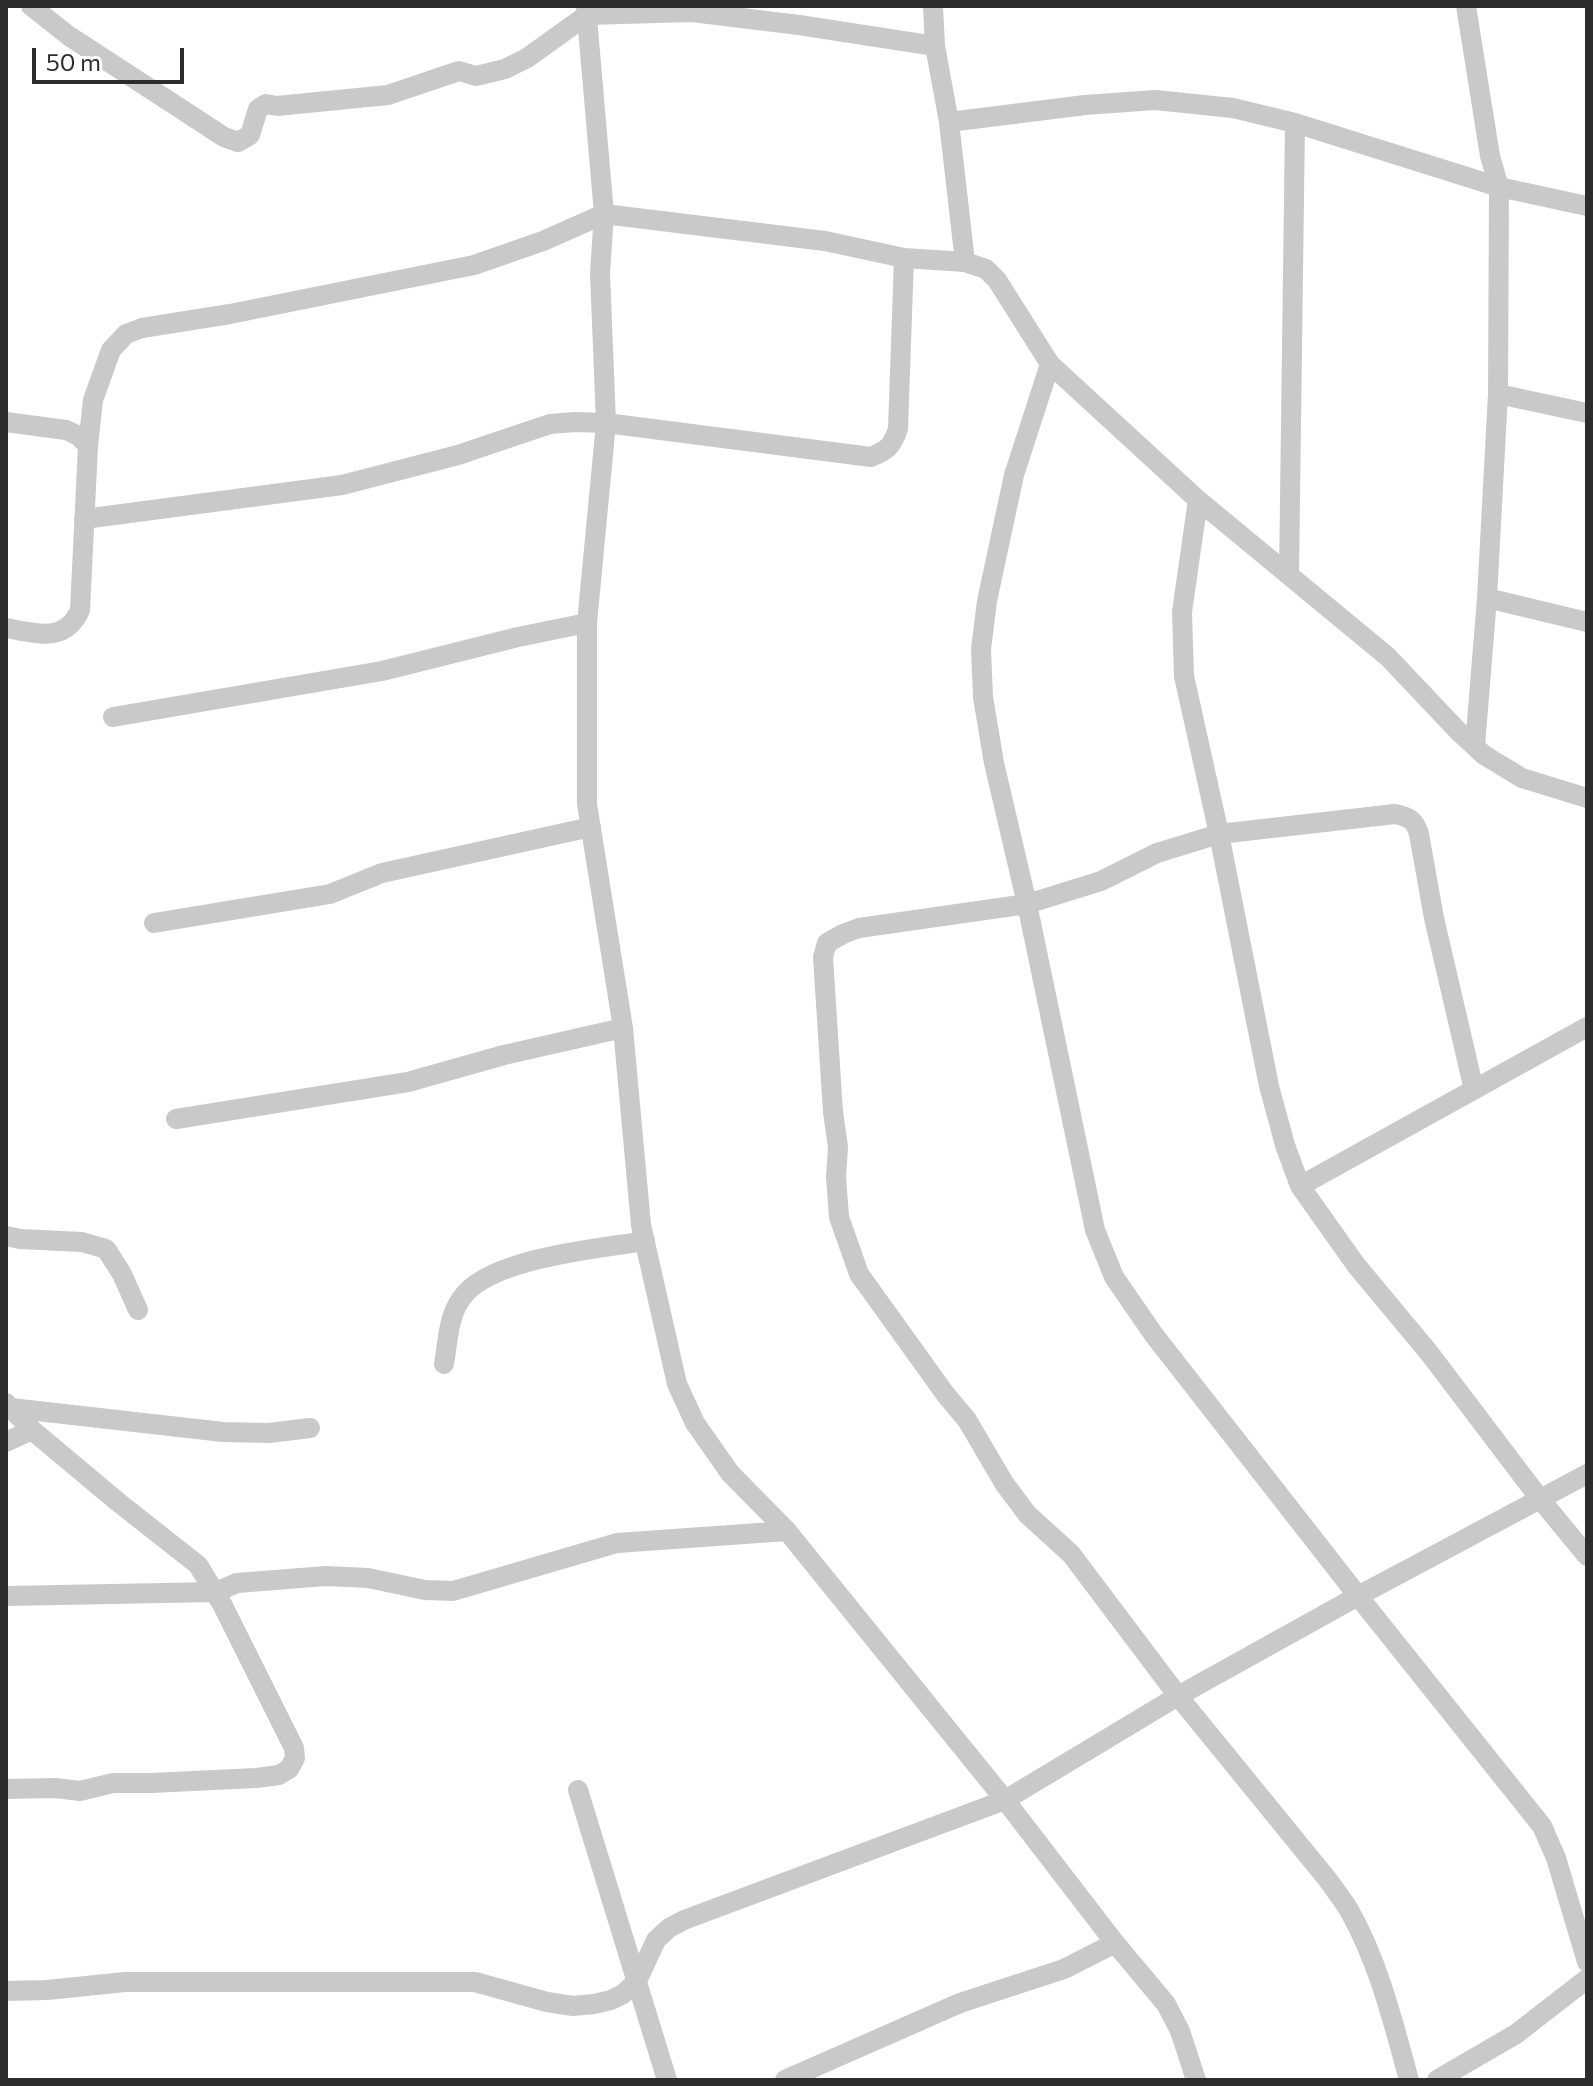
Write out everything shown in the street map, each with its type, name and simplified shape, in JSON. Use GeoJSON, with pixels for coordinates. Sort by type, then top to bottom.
{"type":"FeatureCollection","features":[{"type":"Feature","properties":{"kind":"street"},"geometry":{"type":"LineString","coordinates":[[31,6],[69,36],[224,137],[238,142],[250,135],[258,109],[266,104],[277,106],[388,95],[459,71],[476,76],[505,69],[527,58],[587,10],[692,12],[935,46]]}},
{"type":"Feature","properties":{"kind":"street"},"geometry":{"type":"LineString","coordinates":[[933,6],[935,46],[949,122],[965,262]]}},
{"type":"Feature","properties":{"kind":"street"},"geometry":{"type":"LineString","coordinates":[[1466,6],[1490,156],[1499,187],[1498,394],[1475,746]]}},
{"type":"Feature","properties":{"kind":"street"},"geometry":{"type":"LineString","coordinates":[[587,10],[604,214],[600,273],[606,423],[587,623],[587,804],[623,1028],[641,1225],[677,1384],[695,1423],[730,1473],[787,1531],[1166,2004],[1180,2031],[1196,2080]]}},
{"type":"Feature","properties":{"kind":"street"},"geometry":{"type":"LineString","coordinates":[[949,122],[1085,105],[1155,100],[1233,108],[1295,123],[1499,187],[1587,206]]}},
{"type":"Feature","properties":{"kind":"street"},"geometry":{"type":"LineString","coordinates":[[1289,575],[1295,123]]}},
{"type":"Feature","properties":{"kind":"street"},"geometry":{"type":"LineString","coordinates":[[6,628],[49,635],[66,629],[80,610],[93,400],[111,350],[126,334],[142,328],[230,314],[474,265],[604,214],[825,241],[904,258],[965,262],[986,269],[997,280],[1050,364],[1198,500],[1388,657],[1484,755],[1522,778],[1587,798]]}},
{"type":"Feature","properties":{"kind":"street"},"geometry":{"type":"LineString","coordinates":[[84,519],[342,485],[458,455],[550,424],[575,422],[606,423],[871,457],[887,450],[898,429],[904,258]]}},
{"type":"Feature","properties":{"kind":"street"},"geometry":{"type":"LineString","coordinates":[[1050,364],[1014,475],[987,601],[981,649],[983,697],[994,763],[1027,904],[1095,1230],[1114,1277],[1154,1335],[1542,1826],[1556,1858],[1587,1962]]}},
{"type":"Feature","properties":{"kind":"street"},"geometry":{"type":"LineString","coordinates":[[1498,394],[1587,413]]}},
{"type":"Feature","properties":{"kind":"street"},"geometry":{"type":"LineString","coordinates":[[6,422],[66,430],[79,436],[88,446]]}},
{"type":"Feature","properties":{"kind":"street"},"geometry":{"type":"LineString","coordinates":[[1198,500],[1182,612],[1184,676],[1269,1086],[1300,1186],[1356,1265],[1430,1354],[1587,1556]]}},
{"type":"Feature","properties":{"kind":"street"},"geometry":{"type":"LineString","coordinates":[[1487,598],[1587,622]]}},
{"type":"Feature","properties":{"kind":"street"},"geometry":{"type":"LineString","coordinates":[[113,717],[382,671],[587,623]]}},
{"type":"Feature","properties":{"kind":"street"},"geometry":{"type":"LineString","coordinates":[[1409,2080],[1390,2009],[1369,1950],[1348,1908],[1178,1696],[1071,1554],[1027,1514],[1004,1483],[967,1420],[859,1274],[839,1217],[836,1177],[838,1147],[823,957],[827,943],[859,928],[1027,904],[1101,881],[1157,853],[1219,834],[1395,814],[1409,817],[1416,824],[1419,834],[1434,918],[1474,1090]]}},
{"type":"Feature","properties":{"kind":"street"},"geometry":{"type":"LineString","coordinates":[[154,923],[330,894],[382,873],[591,827]]}},
{"type":"Feature","properties":{"kind":"street"},"geometry":{"type":"LineString","coordinates":[[1300,1186],[1587,1027]]}},
{"type":"Feature","properties":{"kind":"street"},"geometry":{"type":"LineString","coordinates":[[176,1119],[408,1082],[504,1055],[623,1028]]}},
{"type":"Feature","properties":{"kind":"street"},"geometry":{"type":"LineString","coordinates":[[6,1236],[82,1242],[106,1249],[122,1274],[138,1310]]}},
{"type":"Feature","properties":{"kind":"street"},"geometry":{"type":"LineString","coordinates":[[444,1364],[452,1316],[462,1297],[482,1279],[522,1262],[645,1241]]}},
{"type":"Feature","properties":{"kind":"street"},"geometry":{"type":"LineString","coordinates":[[9,1406],[223,1432],[269,1433],[310,1428]]}},
{"type":"Feature","properties":{"kind":"street"},"geometry":{"type":"LineString","coordinates":[[6,1789],[80,1791],[113,1783],[256,1778],[279,1775],[289,1769],[295,1758],[294,1748],[216,1592],[198,1565],[32,1430],[9,1406]]}},
{"type":"Feature","properties":{"kind":"street"},"geometry":{"type":"LineString","coordinates":[[6,1442],[32,1430]]}},
{"type":"Feature","properties":{"kind":"street"},"geometry":{"type":"LineString","coordinates":[[6,1991],[125,1982],[475,1982],[573,2006],[611,2000],[637,1981],[656,1940],[677,1924],[1005,1800],[1178,1696],[1587,1474]]}},
{"type":"Feature","properties":{"kind":"street"},"geometry":{"type":"LineString","coordinates":[[6,1596],[216,1592],[237,1583],[326,1576],[368,1578],[425,1590],[453,1591],[617,1543],[787,1531]]}},
{"type":"Feature","properties":{"kind":"street"},"geometry":{"type":"LineString","coordinates":[[578,1790],[667,2080]]}},
{"type":"Feature","properties":{"kind":"street"},"geometry":{"type":"LineString","coordinates":[[785,2080],[960,2003],[1064,1969],[1115,1943]]}},
{"type":"Feature","properties":{"kind":"street"},"geometry":{"type":"LineString","coordinates":[[1437,2080],[1516,2034],[1587,1979]]}}]}
